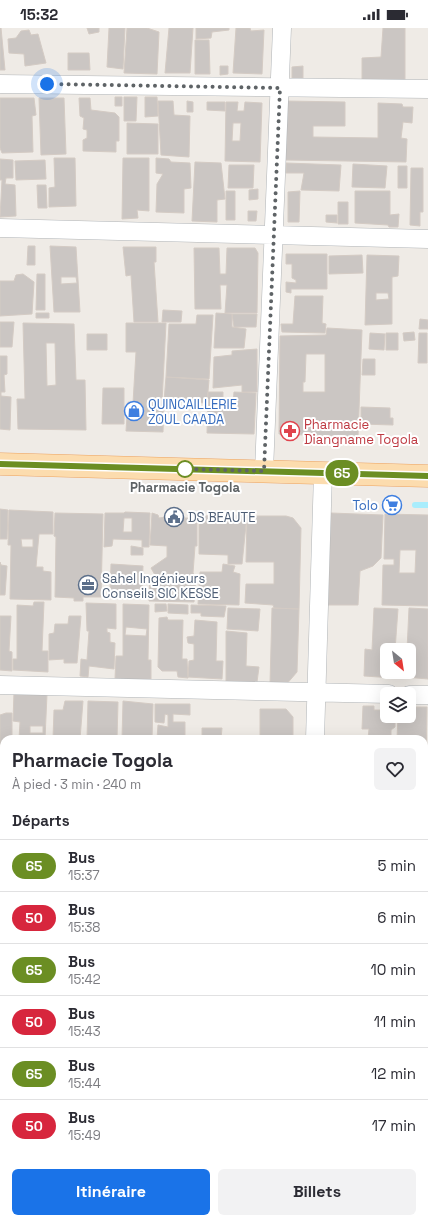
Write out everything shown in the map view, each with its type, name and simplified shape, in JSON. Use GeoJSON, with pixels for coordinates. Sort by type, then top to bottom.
{"type":"FeatureCollection","features":[{"type":"Feature","properties":{"kind":"main road"},"geometry":{"type":"LineString","coordinates":[[0,464],[428,476]]}},
{"type":"Feature","properties":{"kind":"street"},"geometry":{"type":"LineString","coordinates":[[264,471],[282,28]]}},
{"type":"Feature","properties":{"kind":"street"},"geometry":{"type":"LineString","coordinates":[[0,84],[428,89]]}},
{"type":"Feature","properties":{"kind":"street"},"geometry":{"type":"LineString","coordinates":[[0,228],[428,239]]}},
{"type":"Feature","properties":{"kind":"street"},"geometry":{"type":"LineString","coordinates":[[315,735],[323,473]]}},
{"type":"Feature","properties":{"kind":"street"},"geometry":{"type":"LineString","coordinates":[[0,684],[380,694]]}},
{"type":"Feature","properties":{"kind":"street"},"geometry":{"type":"LineString","coordinates":[[416,694],[428,695]]}},
{"type":"Feature","properties":{"kind":"building"},"geometry":{"type":"Polygon","coordinates":[[[1,28],[5,70],[0,70],[1,28]]]}},
{"type":"Feature","properties":{"kind":"building"},"geometry":{"type":"Polygon","coordinates":[[[87,28],[99,28],[99,32],[89,34],[87,28]]]}},
{"type":"Feature","properties":{"kind":"building"},"geometry":{"type":"Polygon","coordinates":[[[109,28],[125,28],[123,69],[107,67],[109,28]]]}},
{"type":"Feature","properties":{"kind":"building"},"geometry":{"type":"Polygon","coordinates":[[[127,28],[147,28],[159,32],[157,74],[124,73],[127,28]]]}},
{"type":"Feature","properties":{"kind":"building"},"geometry":{"type":"Polygon","coordinates":[[[169,28],[193,28],[190,73],[165,73],[169,28]]]}},
{"type":"Feature","properties":{"kind":"building"},"geometry":{"type":"Polygon","coordinates":[[[196,28],[229,28],[229,30],[212,32],[211,38],[196,39],[196,28]]]}},
{"type":"Feature","properties":{"kind":"building"},"geometry":{"type":"Polygon","coordinates":[[[236,28],[250,28],[251,31],[264,30],[262,74],[233,73],[236,28]]]}},
{"type":"Feature","properties":{"kind":"building"},"geometry":{"type":"Polygon","coordinates":[[[383,28],[405,28],[405,82],[362,81],[362,58],[381,57],[383,28]]]}},
{"type":"Feature","properties":{"kind":"building"},"geometry":{"type":"Polygon","coordinates":[[[29,30],[31,35],[38,34],[46,63],[25,66],[24,54],[9,53],[8,39],[16,38],[21,31],[29,30]]]}},
{"type":"Feature","properties":{"kind":"building"},"geometry":{"type":"Polygon","coordinates":[[[195,40],[209,40],[210,74],[195,74],[195,40]]]}},
{"type":"Feature","properties":{"kind":"building"},"geometry":{"type":"Polygon","coordinates":[[[68,53],[89,53],[90,70],[68,70],[68,53]]]}},
{"type":"Feature","properties":{"kind":"building"},"geometry":{"type":"Polygon","coordinates":[[[220,66],[228,66],[228,74],[220,75],[220,66]]]}},
{"type":"Feature","properties":{"kind":"building"},"geometry":{"type":"Polygon","coordinates":[[[303,66],[303,81],[292,81],[292,67],[303,66]]]}},
{"type":"Feature","properties":{"kind":"building"},"geometry":{"type":"Polygon","coordinates":[[[115,97],[122,97],[122,106],[115,106],[115,97]]]}},
{"type":"Feature","properties":{"kind":"building"},"geometry":{"type":"Polygon","coordinates":[[[124,97],[137,97],[136,121],[124,121],[124,97]]]}},
{"type":"Feature","properties":{"kind":"building"},"geometry":{"type":"Polygon","coordinates":[[[145,97],[157,97],[158,116],[145,117],[145,97]]]}},
{"type":"Feature","properties":{"kind":"building"},"geometry":{"type":"Polygon","coordinates":[[[0,98],[34,98],[36,115],[32,116],[33,152],[2,153],[0,148],[0,98]]]}},
{"type":"Feature","properties":{"kind":"building"},"geometry":{"type":"Polygon","coordinates":[[[39,98],[64,98],[66,154],[41,155],[39,98]]]}},
{"type":"Feature","properties":{"kind":"building"},"geometry":{"type":"Polygon","coordinates":[[[79,98],[90,98],[91,110],[115,113],[119,117],[119,141],[116,141],[116,152],[83,151],[83,140],[87,138],[87,130],[83,129],[84,118],[80,116],[79,98]]]}},
{"type":"Feature","properties":{"kind":"building"},"geometry":{"type":"Polygon","coordinates":[[[158,101],[173,101],[174,115],[190,116],[189,157],[161,155],[158,101]]]}},
{"type":"Feature","properties":{"kind":"building"},"geometry":{"type":"Polygon","coordinates":[[[187,101],[193,102],[193,112],[187,112],[187,101]]]}},
{"type":"Feature","properties":{"kind":"building"},"geometry":{"type":"Polygon","coordinates":[[[286,101],[345,102],[345,126],[313,126],[313,137],[378,138],[378,103],[402,104],[403,107],[413,107],[412,123],[403,122],[401,138],[407,139],[406,162],[285,160],[286,101]]]}},
{"type":"Feature","properties":{"kind":"building"},"geometry":{"type":"Polygon","coordinates":[[[207,102],[225,102],[225,111],[207,110],[207,102]]]}},
{"type":"Feature","properties":{"kind":"building"},"geometry":{"type":"Polygon","coordinates":[[[226,102],[238,102],[237,111],[244,111],[245,102],[262,103],[260,162],[225,161],[226,102]],[[233,123],[232,141],[240,141],[241,123],[233,123]]]}},
{"type":"Feature","properties":{"kind":"building"},"geometry":{"type":"Polygon","coordinates":[[[127,123],[158,124],[158,154],[127,154],[127,123]]]}},
{"type":"Feature","properties":{"kind":"building"},"geometry":{"type":"Polygon","coordinates":[[[54,158],[75,158],[76,206],[49,207],[49,188],[55,187],[54,158]]]}},
{"type":"Feature","properties":{"kind":"building"},"geometry":{"type":"Polygon","coordinates":[[[123,158],[149,158],[149,211],[137,210],[138,218],[122,219],[123,158]]]}},
{"type":"Feature","properties":{"kind":"building"},"geometry":{"type":"Polygon","coordinates":[[[156,158],[169,159],[171,162],[190,163],[191,188],[184,189],[184,213],[156,212],[157,184],[163,174],[156,173],[156,158]]]}},
{"type":"Feature","properties":{"kind":"building"},"geometry":{"type":"Polygon","coordinates":[[[0,159],[13,160],[13,178],[6,178],[5,184],[15,185],[16,216],[0,217],[2,180],[0,180],[0,159]]]}},
{"type":"Feature","properties":{"kind":"building"},"geometry":{"type":"Polygon","coordinates":[[[45,160],[46,179],[16,180],[15,161],[45,160]]]}},
{"type":"Feature","properties":{"kind":"building"},"geometry":{"type":"Polygon","coordinates":[[[195,162],[221,163],[225,199],[217,200],[217,222],[192,221],[195,162]]]}},
{"type":"Feature","properties":{"kind":"building"},"geometry":{"type":"Polygon","coordinates":[[[286,163],[341,165],[339,191],[301,190],[304,173],[286,173],[286,163]]]}},
{"type":"Feature","properties":{"kind":"building"},"geometry":{"type":"Polygon","coordinates":[[[353,164],[387,166],[385,188],[352,187],[353,164]]]}},
{"type":"Feature","properties":{"kind":"building"},"geometry":{"type":"Polygon","coordinates":[[[229,165],[254,165],[253,188],[228,188],[229,165]]]}},
{"type":"Feature","properties":{"kind":"building"},"geometry":{"type":"Polygon","coordinates":[[[398,166],[407,166],[407,188],[398,188],[398,166]]]}},
{"type":"Feature","properties":{"kind":"building"},"geometry":{"type":"Polygon","coordinates":[[[411,168],[423,168],[423,212],[420,212],[420,226],[410,225],[411,168]]]}},
{"type":"Feature","properties":{"kind":"building"},"geometry":{"type":"Polygon","coordinates":[[[37,185],[46,185],[47,208],[38,208],[37,185]]]}},
{"type":"Feature","properties":{"kind":"building"},"geometry":{"type":"Polygon","coordinates":[[[258,189],[258,199],[249,200],[249,190],[258,189]]]}},
{"type":"Feature","properties":{"kind":"building"},"geometry":{"type":"Polygon","coordinates":[[[226,191],[235,191],[235,220],[226,220],[226,191]]]}},
{"type":"Feature","properties":{"kind":"building"},"geometry":{"type":"Polygon","coordinates":[[[300,191],[299,222],[288,222],[288,192],[300,191]]]}},
{"type":"Feature","properties":{"kind":"building"},"geometry":{"type":"Polygon","coordinates":[[[355,191],[390,191],[390,215],[399,214],[398,227],[355,223],[355,191]]]}},
{"type":"Feature","properties":{"kind":"building"},"geometry":{"type":"Polygon","coordinates":[[[338,202],[348,202],[348,224],[338,224],[338,202]]]}},
{"type":"Feature","properties":{"kind":"building"},"geometry":{"type":"Polygon","coordinates":[[[248,211],[257,211],[256,221],[248,221],[248,211]]]}},
{"type":"Feature","properties":{"kind":"building"},"geometry":{"type":"Polygon","coordinates":[[[326,215],[337,215],[337,223],[326,222],[326,215]]]}},
{"type":"Feature","properties":{"kind":"building"},"geometry":{"type":"Polygon","coordinates":[[[28,246],[35,246],[35,265],[27,265],[28,246]]]}},
{"type":"Feature","properties":{"kind":"building"},"geometry":{"type":"Polygon","coordinates":[[[50,246],[76,247],[80,312],[54,312],[50,246]],[[61,277],[61,284],[77,283],[76,277],[61,277]]]}},
{"type":"Feature","properties":{"kind":"building"},"geometry":{"type":"Polygon","coordinates":[[[123,247],[156,247],[156,262],[154,262],[158,322],[134,322],[131,275],[126,276],[123,247]]]}},
{"type":"Feature","properties":{"kind":"building"},"geometry":{"type":"Polygon","coordinates":[[[194,248],[219,248],[220,274],[226,274],[227,248],[255,248],[258,253],[257,313],[225,313],[227,285],[220,285],[221,309],[195,309],[194,248]]]}},
{"type":"Feature","properties":{"kind":"building"},"geometry":{"type":"Polygon","coordinates":[[[286,254],[327,254],[327,289],[291,289],[291,293],[286,292],[286,282],[296,283],[296,280],[292,278],[292,264],[286,264],[286,254]]]}},
{"type":"Feature","properties":{"kind":"building"},"geometry":{"type":"Polygon","coordinates":[[[362,255],[363,273],[329,274],[329,256],[362,255]]]}},
{"type":"Feature","properties":{"kind":"building"},"geometry":{"type":"Polygon","coordinates":[[[367,255],[399,256],[398,276],[392,277],[392,324],[365,325],[367,255]],[[376,293],[376,300],[389,299],[388,293],[376,293]]]}},
{"type":"Feature","properties":{"kind":"building"},"geometry":{"type":"Polygon","coordinates":[[[23,274],[34,282],[32,314],[0,316],[0,281],[14,281],[16,275],[23,274]]]}},
{"type":"Feature","properties":{"kind":"building"},"geometry":{"type":"Polygon","coordinates":[[[37,274],[45,274],[45,310],[36,310],[37,274]]]}},
{"type":"Feature","properties":{"kind":"building"},"geometry":{"type":"Polygon","coordinates":[[[295,296],[323,296],[322,323],[326,324],[325,333],[282,332],[281,324],[293,324],[295,296]]]}},
{"type":"Feature","properties":{"kind":"building"},"geometry":{"type":"Polygon","coordinates":[[[163,310],[182,311],[181,322],[162,322],[163,310]]]}},
{"type":"Feature","properties":{"kind":"building"},"geometry":{"type":"Polygon","coordinates":[[[36,313],[49,313],[49,318],[36,318],[36,313]]]}},
{"type":"Feature","properties":{"kind":"building"},"geometry":{"type":"Polygon","coordinates":[[[216,313],[232,314],[232,327],[246,329],[244,348],[214,348],[216,313]]]}},
{"type":"Feature","properties":{"kind":"building"},"geometry":{"type":"Polygon","coordinates":[[[232,314],[257,314],[256,327],[234,327],[232,314]]]}},
{"type":"Feature","properties":{"kind":"building"},"geometry":{"type":"Polygon","coordinates":[[[197,315],[213,315],[209,379],[166,377],[169,324],[196,324],[197,315]]]}},
{"type":"Feature","properties":{"kind":"building"},"geometry":{"type":"Polygon","coordinates":[[[420,319],[428,320],[428,329],[419,329],[420,319]]]}},
{"type":"Feature","properties":{"kind":"building"},"geometry":{"type":"Polygon","coordinates":[[[0,322],[14,322],[12,347],[0,347],[0,322]]]}},
{"type":"Feature","properties":{"kind":"building"},"geometry":{"type":"Polygon","coordinates":[[[23,323],[74,324],[76,380],[85,380],[86,430],[18,429],[17,399],[25,399],[23,323]],[[46,343],[47,386],[56,385],[55,343],[46,343]]]}},
{"type":"Feature","properties":{"kind":"building"},"geometry":{"type":"Polygon","coordinates":[[[126,323],[166,323],[162,402],[164,404],[163,432],[126,431],[128,402],[133,403],[136,352],[126,352],[126,323]]]}},
{"type":"Feature","properties":{"kind":"building"},"geometry":{"type":"Polygon","coordinates":[[[327,328],[362,330],[358,437],[279,434],[280,336],[326,335],[327,328]],[[306,354],[305,382],[303,382],[303,392],[325,392],[325,354],[306,354]]]}},
{"type":"Feature","properties":{"kind":"building"},"geometry":{"type":"Polygon","coordinates":[[[414,332],[415,340],[404,341],[403,333],[414,332]]]}},
{"type":"Feature","properties":{"kind":"building"},"geometry":{"type":"Polygon","coordinates":[[[370,333],[385,334],[384,350],[369,349],[370,333]]]}},
{"type":"Feature","properties":{"kind":"building"},"geometry":{"type":"Polygon","coordinates":[[[386,333],[398,333],[398,350],[386,350],[386,333]]]}},
{"type":"Feature","properties":{"kind":"building"},"geometry":{"type":"Polygon","coordinates":[[[419,333],[427,333],[427,363],[418,363],[419,333]]]}},
{"type":"Feature","properties":{"kind":"building"},"geometry":{"type":"Polygon","coordinates":[[[87,334],[107,334],[107,350],[87,350],[87,334]]]}},
{"type":"Feature","properties":{"kind":"building"},"geometry":{"type":"Polygon","coordinates":[[[257,349],[257,392],[242,392],[242,385],[213,388],[214,357],[232,355],[232,351],[257,349]]]}},
{"type":"Feature","properties":{"kind":"building"},"geometry":{"type":"Polygon","coordinates":[[[0,356],[7,356],[7,374],[4,375],[5,392],[1,392],[1,396],[11,397],[10,430],[0,429],[0,356]]]}},
{"type":"Feature","properties":{"kind":"building"},"geometry":{"type":"Polygon","coordinates":[[[363,359],[375,359],[375,375],[362,375],[363,359]]]}},
{"type":"Feature","properties":{"kind":"building"},"geometry":{"type":"Polygon","coordinates":[[[166,377],[209,380],[207,403],[164,401],[166,377]]]}},
{"type":"Feature","properties":{"kind":"building"},"geometry":{"type":"Polygon","coordinates":[[[103,388],[124,388],[124,424],[102,424],[103,388]]]}},
{"type":"Feature","properties":{"kind":"building"},"geometry":{"type":"Polygon","coordinates":[[[208,392],[223,392],[223,404],[233,403],[234,392],[256,393],[254,434],[207,433],[208,392]]]}},
{"type":"Feature","properties":{"kind":"building"},"geometry":{"type":"Polygon","coordinates":[[[361,407],[390,408],[390,418],[393,418],[393,425],[361,424],[361,407]]]}},
{"type":"Feature","properties":{"kind":"building"},"geometry":{"type":"Polygon","coordinates":[[[0,509],[8,510],[7,539],[0,539],[0,509]]]}},
{"type":"Feature","properties":{"kind":"building"},"geometry":{"type":"Polygon","coordinates":[[[9,510],[53,512],[53,534],[39,534],[36,567],[43,567],[43,571],[51,572],[51,600],[10,599],[11,545],[8,545],[9,510]],[[21,539],[22,547],[33,547],[33,539],[21,539]]]}},
{"type":"Feature","properties":{"kind":"building"},"geometry":{"type":"Polygon","coordinates":[[[55,513],[103,514],[101,597],[83,597],[83,601],[74,601],[74,598],[55,597],[55,513]]]}},
{"type":"Feature","properties":{"kind":"building"},"geometry":{"type":"Polygon","coordinates":[[[105,513],[150,513],[149,547],[142,547],[142,540],[113,539],[112,546],[104,547],[105,513]],[[124,518],[123,532],[132,532],[132,518],[124,518]]]}},
{"type":"Feature","properties":{"kind":"building"},"geometry":{"type":"Polygon","coordinates":[[[152,513],[158,515],[159,518],[166,517],[168,515],[181,514],[182,518],[197,516],[197,546],[195,546],[193,573],[196,577],[194,602],[149,601],[150,580],[155,575],[151,568],[167,557],[167,546],[150,545],[152,513]]]}},
{"type":"Feature","properties":{"kind":"building"},"geometry":{"type":"Polygon","coordinates":[[[331,513],[383,515],[381,558],[373,566],[360,571],[358,605],[328,605],[331,513]]]}},
{"type":"Feature","properties":{"kind":"building"},"geometry":{"type":"Polygon","coordinates":[[[385,514],[428,515],[428,606],[382,605],[383,565],[394,565],[394,559],[384,559],[385,514]],[[400,550],[399,573],[415,573],[416,550],[400,550]]]}},
{"type":"Feature","properties":{"kind":"building"},"geometry":{"type":"Polygon","coordinates":[[[247,515],[242,564],[228,564],[228,555],[199,554],[199,516],[247,515]]]}},
{"type":"Feature","properties":{"kind":"building"},"geometry":{"type":"Polygon","coordinates":[[[247,516],[286,516],[293,518],[301,528],[299,609],[274,608],[273,605],[245,603],[246,584],[274,584],[274,562],[246,562],[247,516]]]}},
{"type":"Feature","properties":{"kind":"building"},"geometry":{"type":"Polygon","coordinates":[[[131,546],[143,548],[143,555],[131,555],[131,546]]]}},
{"type":"Feature","properties":{"kind":"building"},"geometry":{"type":"Polygon","coordinates":[[[0,562],[1,565],[7,566],[5,595],[0,595],[0,562]]]}},
{"type":"Feature","properties":{"kind":"building"},"geometry":{"type":"Polygon","coordinates":[[[111,564],[143,566],[142,589],[136,592],[137,598],[125,598],[124,594],[110,594],[111,564]]]}},
{"type":"Feature","properties":{"kind":"building"},"geometry":{"type":"Polygon","coordinates":[[[223,564],[235,566],[233,572],[240,574],[239,605],[198,604],[200,572],[222,572],[223,564]]]}},
{"type":"Feature","properties":{"kind":"building"},"geometry":{"type":"Polygon","coordinates":[[[34,602],[44,602],[42,651],[48,651],[48,672],[13,670],[13,659],[17,659],[17,605],[33,606],[34,602]]]}},
{"type":"Feature","properties":{"kind":"building"},"geometry":{"type":"Polygon","coordinates":[[[86,603],[116,604],[116,629],[107,628],[107,632],[110,633],[110,642],[115,643],[114,669],[89,666],[88,677],[80,676],[81,659],[87,660],[89,631],[87,631],[86,603]]]}},
{"type":"Feature","properties":{"kind":"building"},"geometry":{"type":"Polygon","coordinates":[[[123,604],[149,605],[148,660],[151,660],[151,681],[115,679],[116,656],[123,656],[123,604]],[[126,627],[125,635],[146,636],[147,629],[126,627]]]}},
{"type":"Feature","properties":{"kind":"building"},"geometry":{"type":"Polygon","coordinates":[[[155,604],[166,604],[167,611],[155,612],[155,604]]]}},
{"type":"Feature","properties":{"kind":"building"},"geometry":{"type":"Polygon","coordinates":[[[168,604],[188,605],[188,614],[168,613],[168,604]]]}},
{"type":"Feature","properties":{"kind":"building"},"geometry":{"type":"Polygon","coordinates":[[[191,605],[226,606],[224,617],[201,616],[201,613],[191,613],[191,605]]]}},
{"type":"Feature","properties":{"kind":"building"},"geometry":{"type":"Polygon","coordinates":[[[228,608],[260,609],[258,631],[227,629],[228,608]]]}},
{"type":"Feature","properties":{"kind":"building"},"geometry":{"type":"Polygon","coordinates":[[[272,608],[299,609],[297,672],[285,686],[270,684],[272,608]]]}},
{"type":"Feature","properties":{"kind":"building"},"geometry":{"type":"Polygon","coordinates":[[[374,608],[398,609],[396,643],[380,643],[380,677],[364,676],[365,649],[372,650],[374,608]]]}},
{"type":"Feature","properties":{"kind":"building"},"geometry":{"type":"Polygon","coordinates":[[[409,608],[428,609],[428,679],[416,678],[416,643],[407,643],[409,608]]]}},
{"type":"Feature","properties":{"kind":"building"},"geometry":{"type":"Polygon","coordinates":[[[0,616],[11,616],[9,651],[12,652],[12,671],[0,670],[0,616]]]}},
{"type":"Feature","properties":{"kind":"building"},"geometry":{"type":"Polygon","coordinates":[[[69,616],[81,616],[77,663],[64,663],[64,659],[49,660],[49,634],[54,633],[55,624],[68,624],[69,616]]]}},
{"type":"Feature","properties":{"kind":"building"},"geometry":{"type":"Polygon","coordinates":[[[167,617],[168,620],[183,620],[182,659],[187,659],[188,678],[178,677],[177,671],[162,671],[158,667],[159,618],[167,617]]]}},
{"type":"Feature","properties":{"kind":"building"},"geometry":{"type":"Polygon","coordinates":[[[195,620],[217,622],[216,661],[223,661],[222,679],[188,677],[189,661],[194,660],[194,644],[188,643],[187,637],[194,636],[195,620]]]}},
{"type":"Feature","properties":{"kind":"building"},"geometry":{"type":"Polygon","coordinates":[[[226,631],[247,633],[246,666],[259,667],[257,682],[226,682],[226,631]]]}},
{"type":"Feature","properties":{"kind":"building"},"geometry":{"type":"Polygon","coordinates":[[[14,692],[47,694],[45,735],[19,735],[20,722],[13,721],[14,692]],[[30,726],[30,733],[43,733],[43,726],[30,726]]]}},
{"type":"Feature","properties":{"kind":"building"},"geometry":{"type":"Polygon","coordinates":[[[65,701],[83,701],[80,735],[53,735],[54,710],[63,710],[65,701]]]}},
{"type":"Feature","properties":{"kind":"building"},"geometry":{"type":"Polygon","coordinates":[[[88,701],[118,702],[117,735],[87,735],[88,701]]]}},
{"type":"Feature","properties":{"kind":"building"},"geometry":{"type":"Polygon","coordinates":[[[123,701],[153,704],[152,735],[122,735],[123,701]]]}},
{"type":"Feature","properties":{"kind":"building"},"geometry":{"type":"Polygon","coordinates":[[[155,704],[190,704],[190,715],[173,714],[173,722],[185,722],[185,735],[157,735],[158,725],[168,727],[168,715],[165,714],[164,723],[155,722],[155,704]]]}},
{"type":"Feature","properties":{"kind":"building"},"geometry":{"type":"Polygon","coordinates":[[[363,706],[374,706],[374,710],[380,710],[380,723],[395,723],[395,727],[391,730],[391,735],[368,735],[369,729],[362,729],[363,706]]]}},
{"type":"Feature","properties":{"kind":"building"},"geometry":{"type":"Polygon","coordinates":[[[416,707],[427,707],[427,735],[397,735],[398,723],[416,723],[416,707]]]}},
{"type":"Feature","properties":{"kind":"building"},"geometry":{"type":"Polygon","coordinates":[[[260,709],[286,709],[293,717],[293,735],[260,735],[260,709]]]}},
{"type":"Feature","properties":{"kind":"building"},"geometry":{"type":"Polygon","coordinates":[[[12,713],[12,735],[0,735],[0,715],[12,713]]]}},
{"type":"Feature","properties":{"kind":"building"},"geometry":{"type":"Polygon","coordinates":[[[202,728],[222,728],[221,735],[202,735],[202,728]]]}},
{"type":"Feature","properties":{"kind":"waterway"},"geometry":{"type":"LineString","coordinates":[[415,505],[428,505]]}},
{"type":"Feature","properties":{"kind":"bus line","name":"65"},"geometry":{"type":"LineString","coordinates":[[0,464],[428,476]]}},
{"type":"Feature","properties":{"kind":"place","name":"QUINCAILLERIE ZOUL CAADA"},"geometry":{"type":"Point","coordinates":[134,411]}},
{"type":"Feature","properties":{"kind":"place","name":"Pharmacie Diangname Togola"},"geometry":{"type":"Point","coordinates":[290,431]}},
{"type":"Feature","properties":{"kind":"place","name":"Pharmacie Togola"},"geometry":{"type":"Point","coordinates":[185,469]}},
{"type":"Feature","properties":{"kind":"place","name":"Tolo"},"geometry":{"type":"Point","coordinates":[392,505]}},
{"type":"Feature","properties":{"kind":"place","name":"DS BEAUTE"},"geometry":{"type":"Point","coordinates":[174,517]}},
{"type":"Feature","properties":{"kind":"place","name":"Sahel Ingénieurs Conseils SIC KESSE"},"geometry":{"type":"Point","coordinates":[88,585]}},
{"type":"Feature","properties":{"kind":"route"},"geometry":{"type":"LineString","coordinates":[[47,84],[280,88],[264,471],[185,469]]}}]}
